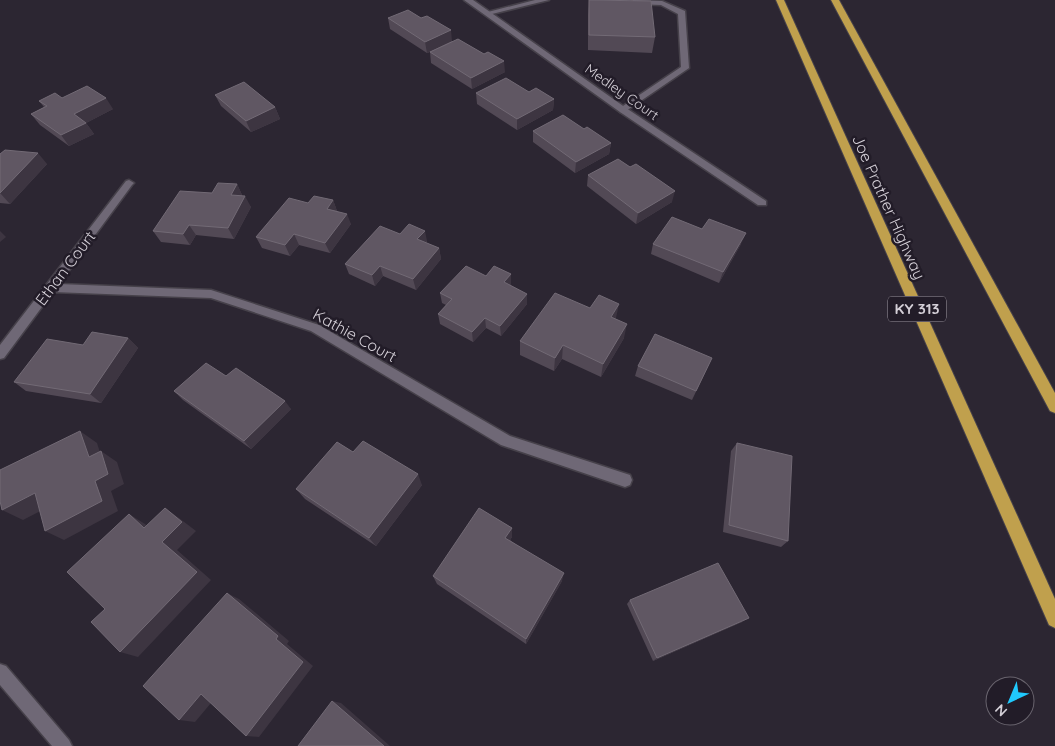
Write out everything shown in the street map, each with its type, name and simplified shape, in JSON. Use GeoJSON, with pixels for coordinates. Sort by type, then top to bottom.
{"type":"FeatureCollection","features":[{"type":"Feature","properties":{"kind":"highway","name":"Joe Prather Highway"},"geometry":{"type":"LineString","coordinates":[[780,0],[1055,619]]}},
{"type":"Feature","properties":{"kind":"highway"},"geometry":{"type":"LineString","coordinates":[[835,0],[1055,406]]}},
{"type":"Feature","properties":{"kind":"street","name":"Medley Court"},"geometry":{"type":"LineString","coordinates":[[468,0],[623,110],[762,203]]}},
{"type":"Feature","properties":{"kind":"street"},"geometry":{"type":"LineString","coordinates":[[488,13],[545,0]]}},
{"type":"Feature","properties":{"kind":"street"},"geometry":{"type":"LineString","coordinates":[[623,110],[685,68],[683,10],[662,3],[626,2]]}},
{"type":"Feature","properties":{"kind":"street","name":"Ethan Court"},"geometry":{"type":"LineString","coordinates":[[0,354],[129,183]]}},
{"type":"Feature","properties":{"kind":"street","name":"Kathie Court"},"geometry":{"type":"LineString","coordinates":[[50,288],[211,294],[315,328],[506,441],[625,480]]}},
{"type":"Feature","properties":{"kind":"street"},"geometry":{"type":"LineString","coordinates":[[0,672],[63,746]]}},
{"type":"Feature","properties":{"kind":"building"},"geometry":{"type":"Polygon","coordinates":[[[589,0],[651,1],[655,37],[589,35],[589,0]]]}},
{"type":"Feature","properties":{"kind":"building"},"geometry":{"type":"Polygon","coordinates":[[[408,10],[421,18],[427,16],[451,30],[425,42],[388,18],[408,10]]]}},
{"type":"Feature","properties":{"kind":"building"},"geometry":{"type":"Polygon","coordinates":[[[458,39],[484,54],[488,52],[504,61],[471,78],[430,52],[458,39]]]}},
{"type":"Feature","properties":{"kind":"building"},"geometry":{"type":"Polygon","coordinates":[[[506,78],[529,92],[536,88],[554,99],[517,119],[476,93],[506,78]]]}},
{"type":"Feature","properties":{"kind":"building"},"geometry":{"type":"Polygon","coordinates":[[[244,82],[275,107],[246,121],[215,95],[244,82]]]}},
{"type":"Feature","properties":{"kind":"building"},"geometry":{"type":"Polygon","coordinates":[[[87,86],[106,98],[74,114],[86,123],[61,135],[31,114],[47,106],[39,101],[55,93],[62,98],[87,86]]]}},
{"type":"Feature","properties":{"kind":"building"},"geometry":{"type":"Polygon","coordinates":[[[563,115],[584,129],[587,127],[611,143],[576,162],[533,131],[563,115]]]}},
{"type":"Feature","properties":{"kind":"building"},"geometry":{"type":"Polygon","coordinates":[[[5,150],[38,153],[0,193],[0,154],[5,150]]]}},
{"type":"Feature","properties":{"kind":"building"},"geometry":{"type":"Polygon","coordinates":[[[618,159],[630,167],[636,164],[675,191],[638,213],[588,175],[618,159]]]}},
{"type":"Feature","properties":{"kind":"building"},"geometry":{"type":"Polygon","coordinates":[[[218,183],[237,184],[231,195],[245,196],[228,228],[189,225],[183,234],[153,231],[180,191],[212,193],[218,183]]]}},
{"type":"Feature","properties":{"kind":"building"},"geometry":{"type":"Polygon","coordinates":[[[314,196],[333,200],[327,209],[347,214],[325,243],[294,234],[285,245],[256,237],[289,198],[308,203],[314,196]]]}},
{"type":"Feature","properties":{"kind":"building"},"geometry":{"type":"Polygon","coordinates":[[[672,217],[702,229],[709,219],[746,233],[723,272],[653,244],[672,217]]]}},
{"type":"Feature","properties":{"kind":"building"},"geometry":{"type":"Polygon","coordinates":[[[409,224],[425,231],[417,239],[439,248],[413,279],[380,266],[372,275],[345,264],[380,226],[400,234],[409,224]]]}},
{"type":"Feature","properties":{"kind":"building"},"geometry":{"type":"Polygon","coordinates":[[[466,266],[486,276],[494,266],[511,274],[504,282],[527,294],[500,326],[485,318],[472,332],[438,314],[452,299],[440,293],[466,266]]]}},
{"type":"Feature","properties":{"kind":"building"},"geometry":{"type":"Polygon","coordinates":[[[555,293],[590,308],[599,295],[619,304],[611,317],[627,324],[603,364],[563,345],[555,358],[520,341],[555,293]]]}},
{"type":"Feature","properties":{"kind":"building"},"geometry":{"type":"Polygon","coordinates":[[[92,332],[128,338],[90,394],[14,382],[47,339],[83,345],[92,332]]]}},
{"type":"Feature","properties":{"kind":"building"},"geometry":{"type":"Polygon","coordinates":[[[655,334],[712,358],[696,391],[638,366],[655,334]]]}},
{"type":"Feature","properties":{"kind":"building"},"geometry":{"type":"Polygon","coordinates":[[[206,363],[226,376],[236,368],[285,401],[244,441],[174,391],[206,363]]]}},
{"type":"Feature","properties":{"kind":"building"},"geometry":{"type":"Polygon","coordinates":[[[80,431],[89,457],[101,451],[108,474],[95,481],[102,501],[45,531],[35,493],[2,510],[0,501],[0,470],[80,431]]]}},
{"type":"Feature","properties":{"kind":"building"},"geometry":{"type":"Polygon","coordinates":[[[363,441],[418,474],[369,538],[296,489],[337,442],[353,452],[363,441]]]}},
{"type":"Feature","properties":{"kind":"building"},"geometry":{"type":"Polygon","coordinates":[[[737,443],[792,456],[788,541],[729,525],[737,443]]]}},
{"type":"Feature","properties":{"kind":"building"},"geometry":{"type":"Polygon","coordinates":[[[165,508],[182,522],[162,542],[197,572],[120,652],[91,622],[105,609],[67,572],[129,514],[144,528],[165,508]]]}},
{"type":"Feature","properties":{"kind":"building"},"geometry":{"type":"Polygon","coordinates":[[[479,508],[512,528],[505,538],[564,573],[526,639],[433,576],[479,508]]]}},
{"type":"Feature","properties":{"kind":"building"},"geometry":{"type":"Polygon","coordinates":[[[718,563],[749,618],[657,658],[630,600],[718,563]]]}},
{"type":"Feature","properties":{"kind":"building"},"geometry":{"type":"Polygon","coordinates":[[[227,593],[278,636],[276,639],[303,662],[246,736],[201,694],[179,720],[143,686],[227,593]]]}},
{"type":"Feature","properties":{"kind":"building"},"geometry":{"type":"Polygon","coordinates":[[[332,701],[384,746],[298,746],[332,701]]]}}]}
